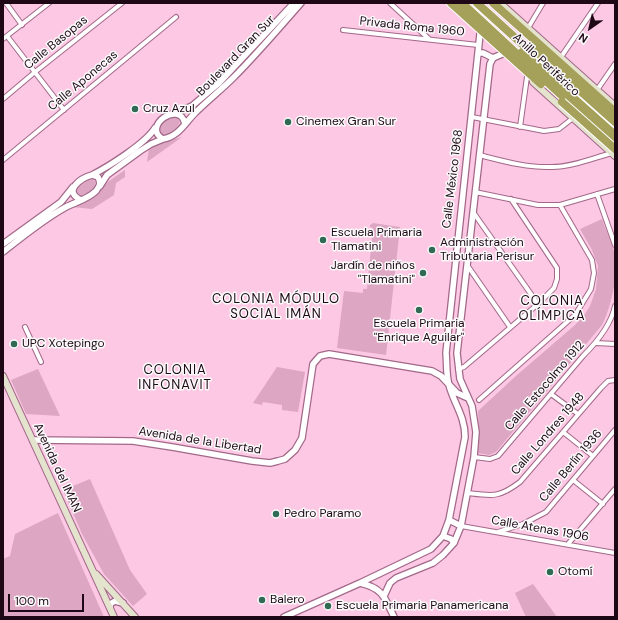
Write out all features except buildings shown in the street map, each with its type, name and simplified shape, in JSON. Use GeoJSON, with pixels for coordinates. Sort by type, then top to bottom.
{"type":"FeatureCollection","features":[{"type":"Feature","properties":{"kind":"highway"},"geometry":{"type":"LineString","coordinates":[[451,3],[614,153]]}},
{"type":"Feature","properties":{"kind":"highway","name":"Anillo Periférico"},"geometry":{"type":"LineString","coordinates":[[462,3],[615,143]]}},
{"type":"Feature","properties":{"kind":"highway"},"geometry":{"type":"LineString","coordinates":[[468,3],[615,135]]}},
{"type":"Feature","properties":{"kind":"highway"},"geometry":{"type":"LineString","coordinates":[[477,3],[615,129]]}},
{"type":"Feature","properties":{"kind":"highway","name":"Anillo Periférico"},"geometry":{"type":"LineString","coordinates":[[481,3],[615,122]]}},
{"type":"Feature","properties":{"kind":"highway"},"geometry":{"type":"LineString","coordinates":[[493,3],[615,112]]}},
{"type":"Feature","properties":{"kind":"highway"},"geometry":{"type":"LineString","coordinates":[[556,103],[605,134]]}},
{"type":"Feature","properties":{"kind":"main road"},"geometry":{"type":"LineString","coordinates":[[446,3],[556,103],[614,153]]}},
{"type":"Feature","properties":{"kind":"main road"},"geometry":{"type":"LineString","coordinates":[[500,3],[615,106]]}},
{"type":"Feature","properties":{"kind":"main road","name":"Avenida del IMAN"},"geometry":{"type":"LineString","coordinates":[[3,376],[114,617]]}},
{"type":"Feature","properties":{"kind":"main road","name":"Avenida del IMAN"},"geometry":{"type":"LineString","coordinates":[[91,568],[135,617]]}},
{"type":"Feature","properties":{"kind":"street"},"geometry":{"type":"LineString","coordinates":[[6,3],[22,25]]}},
{"type":"Feature","properties":{"kind":"street"},"geometry":{"type":"LineString","coordinates":[[3,40],[49,3]]}},
{"type":"Feature","properties":{"kind":"street","name":"Calle Basopas"},"geometry":{"type":"LineString","coordinates":[[3,99],[122,3]]}},
{"type":"Feature","properties":{"kind":"street","name":"Boulevard Gran Sur"},"geometry":{"type":"LineString","coordinates":[[185,124],[233,78],[294,3]]}},
{"type":"Feature","properties":{"kind":"street","name":"Boulevard Gran Sur"},"geometry":{"type":"LineString","coordinates":[[176,113],[192,106],[214,87],[301,3]]}},
{"type":"Feature","properties":{"kind":"street"},"geometry":{"type":"LineString","coordinates":[[390,3],[429,39]]}},
{"type":"Feature","properties":{"kind":"street"},"geometry":{"type":"LineString","coordinates":[[528,28],[544,3]]}},
{"type":"Feature","properties":{"kind":"street"},"geometry":{"type":"LineString","coordinates":[[560,57],[598,3]]}},
{"type":"Feature","properties":{"kind":"street","name":"Calle Aponecas"},"geometry":{"type":"LineString","coordinates":[[3,160],[176,17]]}},
{"type":"Feature","properties":{"kind":"street","name":"Privada Roma 1960"},"geometry":{"type":"LineString","coordinates":[[343,30],[478,45]]}},
{"type":"Feature","properties":{"kind":"street","name":"Calle México 1968"},"geometry":{"type":"LineString","coordinates":[[284,617],[431,549],[443,536],[449,520],[463,447],[464,423],[448,383],[446,353],[480,34]]}},
{"type":"Feature","properties":{"kind":"street"},"geometry":{"type":"LineString","coordinates":[[7,36],[64,110]]}},
{"type":"Feature","properties":{"kind":"street"},"geometry":{"type":"LineString","coordinates":[[478,52],[493,58],[502,54]]}},
{"type":"Feature","properties":{"kind":"street","name":"Calle México 1968"},"geometry":{"type":"LineString","coordinates":[[384,596],[390,583],[396,578],[433,562],[443,555],[454,543],[461,526],[468,493],[474,457],[476,432],[472,406],[460,379],[457,353],[490,64],[493,58]]}},
{"type":"Feature","properties":{"kind":"street"},"geometry":{"type":"LineString","coordinates":[[597,90],[615,64]]}},
{"type":"Feature","properties":{"kind":"street"},"geometry":{"type":"LineString","coordinates":[[520,127],[527,77]]}},
{"type":"Feature","properties":{"kind":"street"},"geometry":{"type":"LineString","coordinates":[[476,80],[479,83],[488,82]]}},
{"type":"Feature","properties":{"kind":"street"},"geometry":{"type":"LineString","coordinates":[[474,89],[478,87],[487,91]]}},
{"type":"Feature","properties":{"kind":"street"},"geometry":{"type":"LineString","coordinates":[[3,244],[61,202],[81,179],[102,170],[147,138],[164,118],[170,114],[176,113],[183,118],[185,124],[176,134],[151,144],[107,175],[95,192],[65,207],[3,252]]}},
{"type":"Feature","properties":{"kind":"street"},"geometry":{"type":"LineString","coordinates":[[472,117],[544,131],[559,129],[573,118]]}},
{"type":"Feature","properties":{"kind":"street"},"geometry":{"type":"LineString","coordinates":[[156,128],[157,135],[163,139]]}},
{"type":"Feature","properties":{"kind":"street"},"geometry":{"type":"LineString","coordinates":[[479,155],[528,167],[553,168],[614,153]]}},
{"type":"Feature","properties":{"kind":"street"},"geometry":{"type":"LineString","coordinates":[[92,175],[98,177],[100,180],[100,186]]}},
{"type":"Feature","properties":{"kind":"street"},"geometry":{"type":"LineString","coordinates":[[73,187],[74,195],[81,200]]}},
{"type":"Feature","properties":{"kind":"street"},"geometry":{"type":"LineString","coordinates":[[475,192],[538,205],[560,205],[615,190]]}},
{"type":"Feature","properties":{"kind":"street"},"geometry":{"type":"LineString","coordinates":[[597,194],[613,234],[615,245]]}},
{"type":"Feature","properties":{"kind":"street"},"geometry":{"type":"LineString","coordinates":[[458,369],[464,367],[538,304],[554,288],[557,279],[557,268],[511,199]]}},
{"type":"Feature","properties":{"kind":"street"},"geometry":{"type":"LineString","coordinates":[[479,400],[575,315],[591,289],[594,273],[592,260],[560,205]]}},
{"type":"Feature","properties":{"kind":"street"},"geometry":{"type":"LineString","coordinates":[[473,212],[538,304]]}},
{"type":"Feature","properties":{"kind":"street"},"geometry":{"type":"LineString","coordinates":[[467,265],[510,327]]}},
{"type":"Feature","properties":{"kind":"street","name":"Calle Estocolmo 1912"},"geometry":{"type":"LineString","coordinates":[[474,457],[490,459],[498,456],[596,343],[614,313],[615,306]]}},
{"type":"Feature","properties":{"kind":"street"},"geometry":{"type":"LineString","coordinates":[[25,327],[41,362]]}},
{"type":"Feature","properties":{"kind":"street"},"geometry":{"type":"LineString","coordinates":[[596,343],[615,344]]}},
{"type":"Feature","properties":{"kind":"street","name":"Avenida de la Libertad"},"geometry":{"type":"LineString","coordinates":[[33,440],[133,441],[270,463],[285,458],[295,450],[302,438],[313,364],[320,356],[329,354],[432,371],[448,383],[457,393],[468,398]]}},
{"type":"Feature","properties":{"kind":"street","name":"Calle Londres 1948"},"geometry":{"type":"LineString","coordinates":[[468,493],[495,496],[508,491],[520,482],[608,381],[615,380]]}},
{"type":"Feature","properties":{"kind":"street"},"geometry":{"type":"LineString","coordinates":[[551,394],[578,414]]}},
{"type":"Feature","properties":{"kind":"street","name":"Calle Berlín 1936"},"geometry":{"type":"LineString","coordinates":[[498,532],[524,524],[546,512],[615,430]]}},
{"type":"Feature","properties":{"kind":"street"},"geometry":{"type":"LineString","coordinates":[[563,432],[593,456]]}},
{"type":"Feature","properties":{"kind":"street"},"geometry":{"type":"LineString","coordinates":[[464,440],[475,440]]}},
{"type":"Feature","properties":{"kind":"street"},"geometry":{"type":"LineString","coordinates":[[463,447],[475,449]]}},
{"type":"Feature","properties":{"kind":"street"},"geometry":{"type":"LineString","coordinates":[[573,480],[603,504]]}},
{"type":"Feature","properties":{"kind":"street"},"geometry":{"type":"LineString","coordinates":[[568,544],[615,489]]}},
{"type":"Feature","properties":{"kind":"street"},"geometry":{"type":"LineString","coordinates":[[449,520],[461,526]]}},
{"type":"Feature","properties":{"kind":"street","name":"Calle Atenas 1906"},"geometry":{"type":"LineString","coordinates":[[461,526],[615,553]]}},
{"type":"Feature","properties":{"kind":"street"},"geometry":{"type":"LineString","coordinates":[[443,536],[451,539],[454,543]]}},
{"type":"Feature","properties":{"kind":"street"},"geometry":{"type":"LineString","coordinates":[[402,563],[401,569],[406,573]]}},
{"type":"Feature","properties":{"kind":"street"},"geometry":{"type":"LineString","coordinates":[[360,583],[372,586],[384,596],[394,617]]}},
{"type":"Feature","properties":{"kind":"street"},"geometry":{"type":"LineString","coordinates":[[110,607],[110,604],[115,600],[123,604]]}},
{"type":"Feature","properties":{"kind":"shaded area"},"geometry":{"type":"Polygon","coordinates":[[[169,117],[176,117],[180,122],[174,130],[164,135],[160,133],[160,128],[169,117]]]}},
{"type":"Feature","properties":{"kind":"shaded area"},"geometry":{"type":"Polygon","coordinates":[[[182,137],[147,162],[149,149],[154,145],[182,137]]]}},
{"type":"Feature","properties":{"kind":"shaded area"},"geometry":{"type":"Polygon","coordinates":[[[125,170],[125,177],[116,183],[114,195],[92,209],[72,207],[90,200],[109,181],[125,170]]]}},
{"type":"Feature","properties":{"kind":"shaded area"},"geometry":{"type":"Polygon","coordinates":[[[90,178],[95,181],[95,188],[81,197],[76,193],[78,188],[83,182],[90,178]]]}},
{"type":"Feature","properties":{"kind":"shaded area"},"geometry":{"type":"Polygon","coordinates":[[[602,219],[613,247],[616,273],[613,292],[602,325],[496,452],[489,455],[478,453],[478,411],[575,325],[590,306],[596,289],[598,266],[592,250],[580,229],[602,219]]]}},
{"type":"Feature","properties":{"kind":"shaded area"},"geometry":{"type":"Polygon","coordinates":[[[373,223],[400,227],[386,355],[337,348],[344,291],[363,293],[363,289],[367,289],[373,228],[370,227],[370,225],[373,223]]]}},
{"type":"Feature","properties":{"kind":"shaded area"},"geometry":{"type":"Polygon","coordinates":[[[277,367],[305,372],[298,412],[282,410],[282,405],[263,402],[262,405],[253,403],[277,367]]]}},
{"type":"Feature","properties":{"kind":"shaded area"},"geometry":{"type":"Polygon","coordinates":[[[38,369],[60,416],[26,414],[11,380],[38,369]]]}},
{"type":"Feature","properties":{"kind":"shaded area"},"geometry":{"type":"Polygon","coordinates":[[[90,479],[130,570],[147,594],[133,606],[104,574],[82,534],[63,490],[90,479]]]}},
{"type":"Feature","properties":{"kind":"shaded area"},"geometry":{"type":"Polygon","coordinates":[[[58,513],[104,617],[3,617],[3,559],[10,556],[15,534],[58,513]]]}},
{"type":"Feature","properties":{"kind":"shaded area"},"geometry":{"type":"Polygon","coordinates":[[[533,584],[557,617],[526,617],[515,593],[533,584]]]}},
{"type":"Feature","properties":{"kind":"place","name":"Cruz Azul"},"geometry":{"type":"Point","coordinates":[135,109]}},
{"type":"Feature","properties":{"kind":"place","name":"Cinemex Gran Sur"},"geometry":{"type":"Point","coordinates":[288,122]}},
{"type":"Feature","properties":{"kind":"place","name":"Escuela Primaria Tlamatini"},"geometry":{"type":"Point","coordinates":[323,240]}},
{"type":"Feature","properties":{"kind":"place","name":"Administración Tributaria Perisur"},"geometry":{"type":"Point","coordinates":[432,250]}},
{"type":"Feature","properties":{"kind":"place","name":"Jardín de niños \"Tlamatini\""},"geometry":{"type":"Point","coordinates":[423,273]}},
{"type":"Feature","properties":{"kind":"place","name":"Escuela Primaria \"Enrique Aguilar\""},"geometry":{"type":"Point","coordinates":[419,310]}},
{"type":"Feature","properties":{"kind":"place","name":"UPC Xotepingo"},"geometry":{"type":"Point","coordinates":[14,344]}},
{"type":"Feature","properties":{"kind":"place","name":"Pedro Paramo"},"geometry":{"type":"Point","coordinates":[276,514]}},
{"type":"Feature","properties":{"kind":"place","name":"Otomí"},"geometry":{"type":"Point","coordinates":[550,572]}},
{"type":"Feature","properties":{"kind":"place","name":"Balero"},"geometry":{"type":"Point","coordinates":[262,600]}},
{"type":"Feature","properties":{"kind":"place","name":"Escuela Primaria Panamericana"},"geometry":{"type":"Point","coordinates":[328,606]}},
{"type":"Feature","properties":{"kind":"district","name":"COLONIA MÓDULO SOCIAL IMÁN"},"geometry":{"type":"Point","coordinates":[276,308]}},
{"type":"Feature","properties":{"kind":"district","name":"COLONIA OLÍMPICA"},"geometry":{"type":"Point","coordinates":[552,310]}},
{"type":"Feature","properties":{"kind":"district","name":"COLONIA INFONAVIT"},"geometry":{"type":"Point","coordinates":[175,378]}}]}
